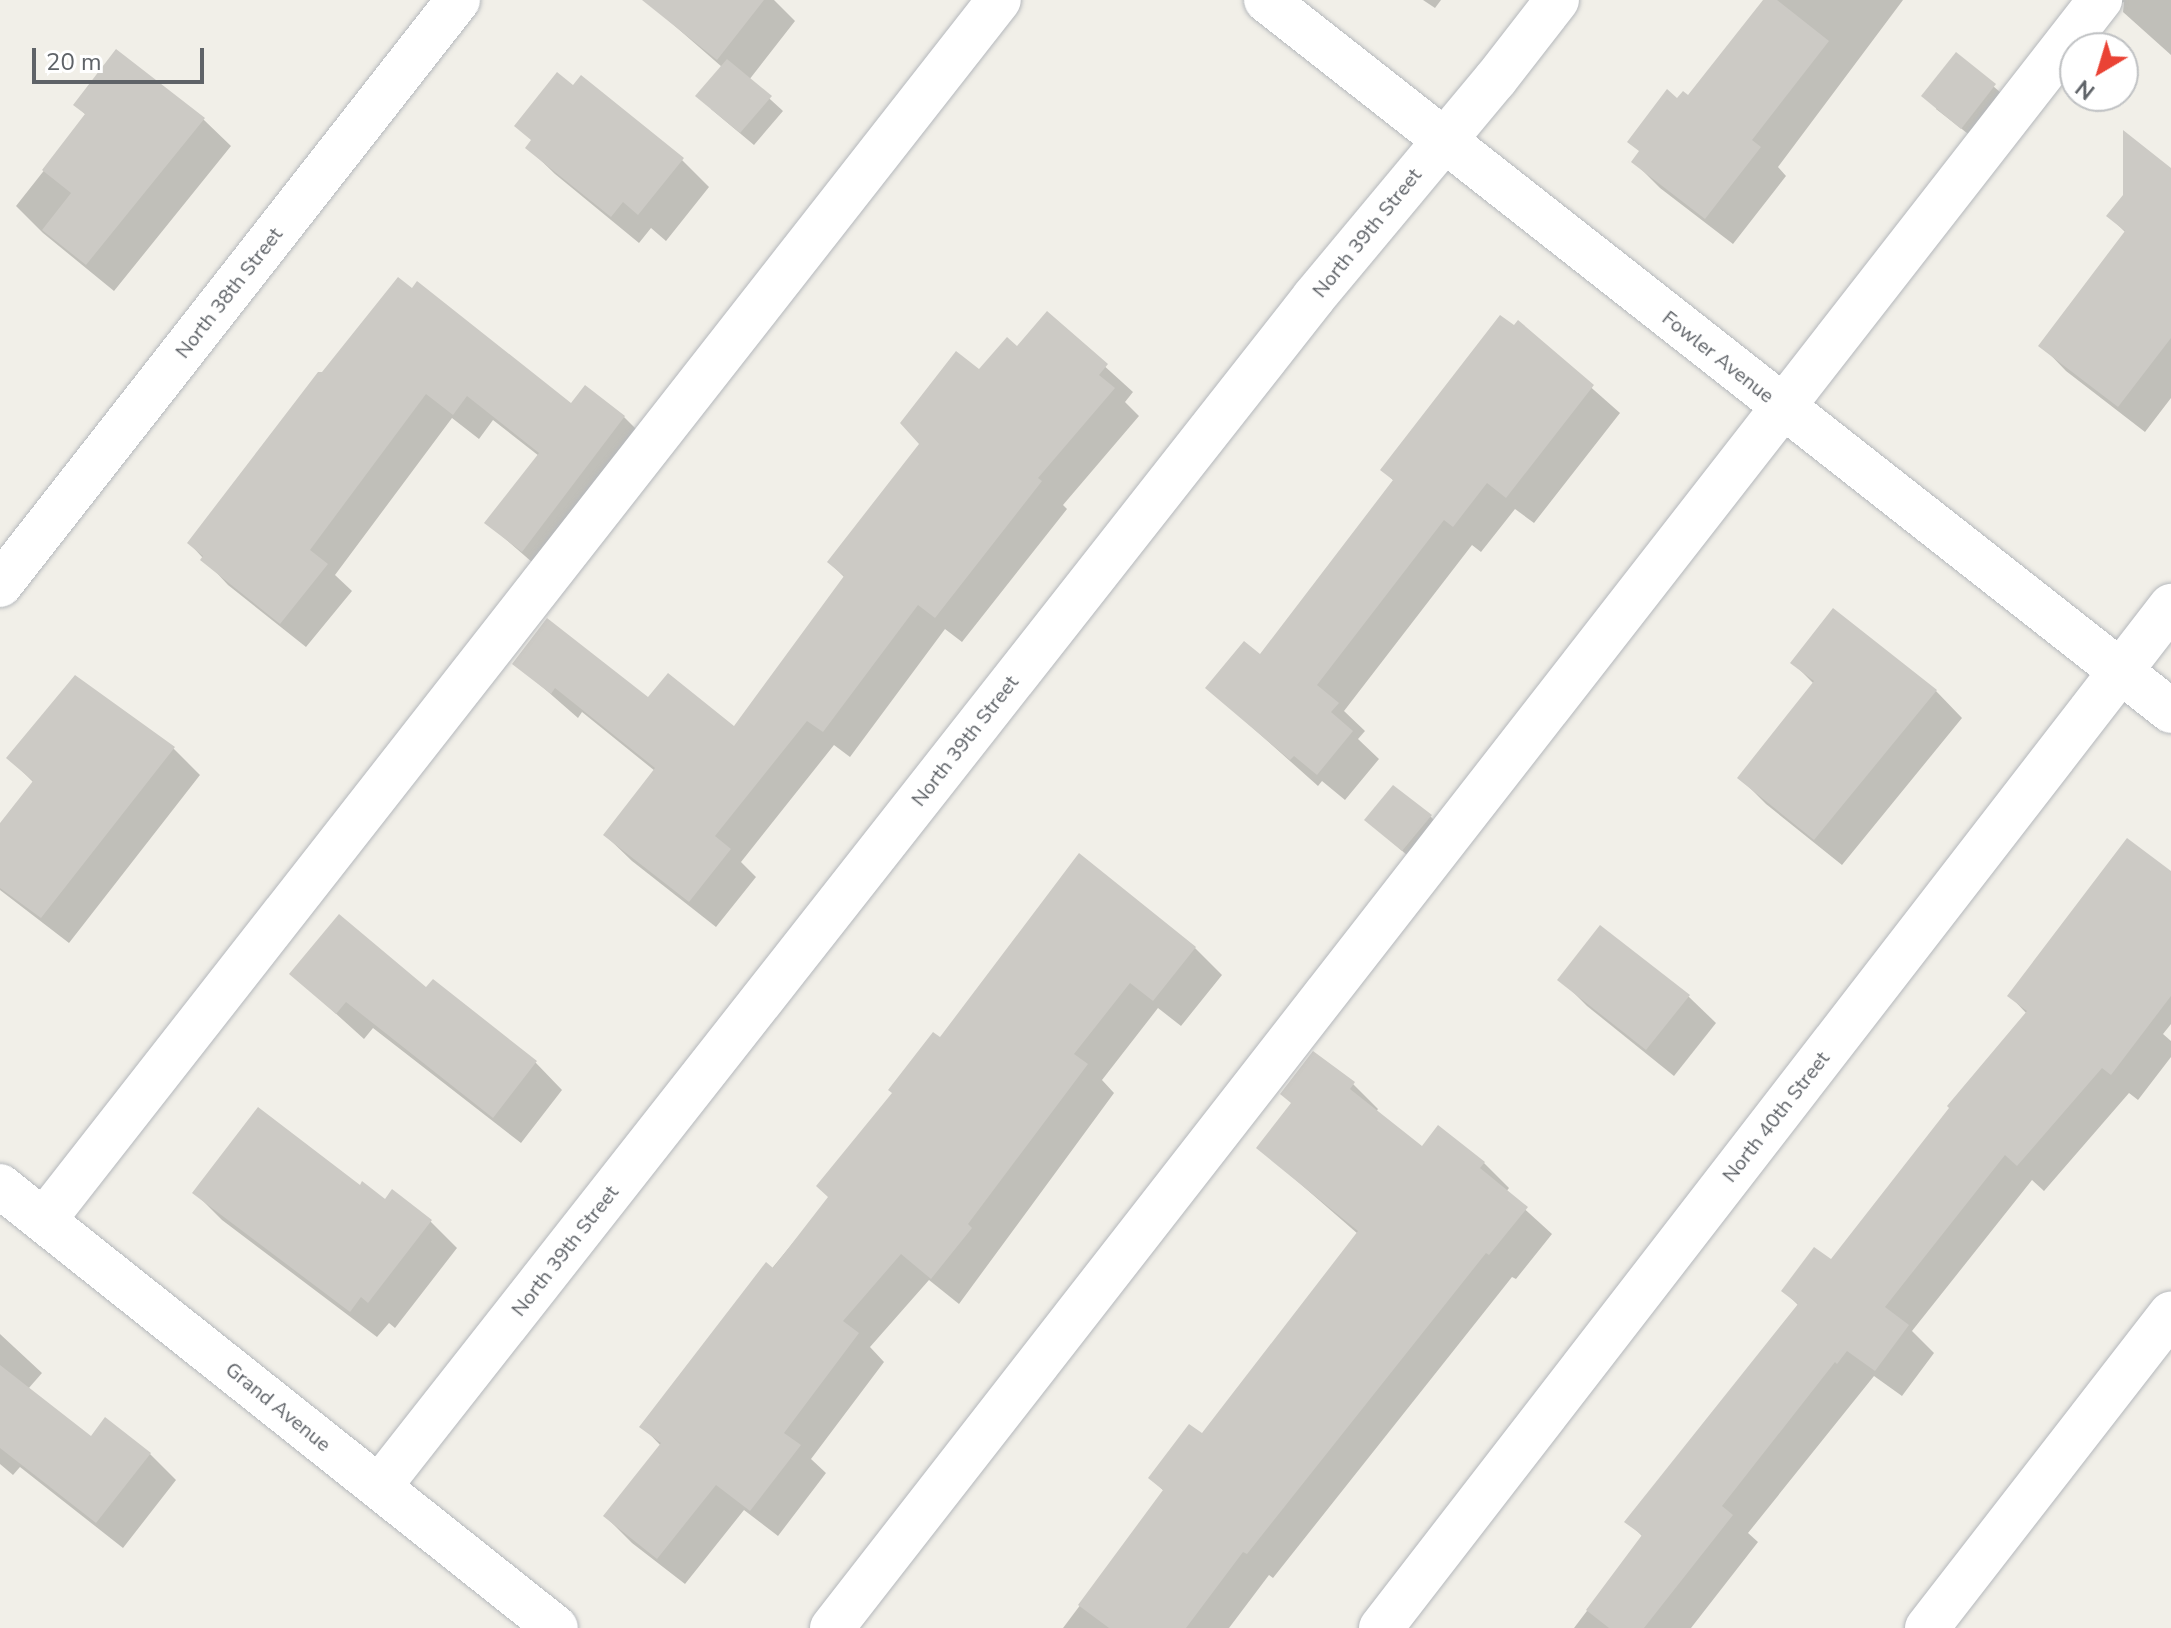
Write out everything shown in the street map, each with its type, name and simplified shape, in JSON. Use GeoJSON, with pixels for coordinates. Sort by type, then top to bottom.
{"type":"FeatureCollection","features":[{"type":"Feature","properties":{"kind":"street","name":"North 38th Street"},"geometry":{"type":"LineString","coordinates":[[0,585],[458,0]]}},
{"type":"Feature","properties":{"kind":"street"},"geometry":{"type":"LineString","coordinates":[[44,1220],[999,0]]}},
{"type":"Feature","properties":{"kind":"street","name":"Fowler Avenue"},"geometry":{"type":"LineString","coordinates":[[1266,0],[2171,711]]}},
{"type":"Feature","properties":{"kind":"street","name":"North 39th Street"},"geometry":{"type":"LineString","coordinates":[[379,1487],[1304,310],[1557,0]]}},
{"type":"Feature","properties":{"kind":"street"},"geometry":{"type":"LineString","coordinates":[[832,1628],[2100,0]]}},
{"type":"Feature","properties":{"kind":"street","name":"North 40th Street"},"geometry":{"type":"LineString","coordinates":[[1381,1628],[2171,606]]}},
{"type":"Feature","properties":{"kind":"street","name":"Grand Avenue"},"geometry":{"type":"LineString","coordinates":[[0,1186],[556,1628]]}},
{"type":"Feature","properties":{"kind":"street"},"geometry":{"type":"LineString","coordinates":[[1927,1628],[2171,1313]]}},
{"type":"Feature","properties":{"kind":"building"},"geometry":{"type":"Polygon","coordinates":[[[642,0],[764,0],[717,60],[642,0]]]}},
{"type":"Feature","properties":{"kind":"building"},"geometry":{"type":"Polygon","coordinates":[[[1763,0],[1777,0],[1829,41],[1752,140],[1761,147],[1705,219],[1631,162],[1639,151],[1627,142],[1667,89],[1677,98],[1683,91],[1688,95],[1763,0]]]}},
{"type":"Feature","properties":{"kind":"building"},"geometry":{"type":"Polygon","coordinates":[[[116,49],[205,118],[86,265],[42,230],[71,193],[42,170],[85,114],[73,105],[116,49]]]}},
{"type":"Feature","properties":{"kind":"building"},"geometry":{"type":"Polygon","coordinates":[[[1956,52],[1996,84],[1961,129],[1921,96],[1956,52]]]}},
{"type":"Feature","properties":{"kind":"building"},"geometry":{"type":"Polygon","coordinates":[[[727,59],[772,96],[740,133],[695,96],[727,59]]]}},
{"type":"Feature","properties":{"kind":"building"},"geometry":{"type":"Polygon","coordinates":[[[557,72],[573,85],[581,75],[684,158],[638,215],[623,202],[611,217],[525,148],[531,140],[514,126],[557,72]]]}},
{"type":"Feature","properties":{"kind":"building"},"geometry":{"type":"Polygon","coordinates":[[[2123,130],[2171,168],[2171,338],[2118,407],[2038,346],[2125,231],[2106,216],[2123,195],[2123,130]]]}},
{"type":"Feature","properties":{"kind":"building"},"geometry":{"type":"Polygon","coordinates":[[[398,277],[412,288],[417,281],[571,403],[585,385],[625,416],[522,552],[484,523],[539,453],[467,396],[453,415],[426,394],[310,550],[328,564],[280,624],[200,560],[203,556],[187,543],[318,372],[322,372],[398,277]]]}},
{"type":"Feature","properties":{"kind":"building"},"geometry":{"type":"Polygon","coordinates":[[[1047,311],[1108,364],[1099,375],[1115,388],[1038,478],[1042,481],[935,618],[918,605],[823,732],[807,721],[715,836],[731,849],[689,902],[603,835],[655,768],[555,688],[551,694],[512,664],[547,618],[648,697],[668,673],[734,726],[844,576],[827,562],[919,444],[900,423],[956,351],[979,369],[1007,337],[1017,346],[1047,311]]]}},
{"type":"Feature","properties":{"kind":"building"},"geometry":{"type":"Polygon","coordinates":[[[1500,315],[1514,325],[1518,320],[1594,385],[1506,498],[1487,483],[1453,527],[1444,520],[1317,685],[1339,703],[1331,712],[1353,731],[1317,775],[1294,756],[1290,760],[1205,688],[1244,641],[1260,654],[1393,480],[1380,470],[1500,315]]]}},
{"type":"Feature","properties":{"kind":"building"},"geometry":{"type":"Polygon","coordinates":[[[1833,608],[1937,690],[1814,840],[1737,778],[1814,681],[1790,663],[1833,608]]]}},
{"type":"Feature","properties":{"kind":"building"},"geometry":{"type":"Polygon","coordinates":[[[75,675],[175,747],[41,918],[0,888],[0,823],[33,781],[6,758],[75,675]]]}},
{"type":"Feature","properties":{"kind":"building"},"geometry":{"type":"Polygon","coordinates":[[[1393,785],[1432,815],[1402,851],[1364,820],[1393,785]]]}},
{"type":"Feature","properties":{"kind":"building"},"geometry":{"type":"Polygon","coordinates":[[[2127,838],[2171,871],[2171,996],[2111,1075],[2102,1068],[2017,1166],[2005,1155],[1885,1307],[1909,1325],[1875,1371],[1847,1351],[1837,1364],[1835,1362],[1722,1506],[1733,1515],[1644,1628],[1609,1628],[1586,1610],[1642,1535],[1624,1522],[1798,1304],[1781,1291],[1814,1247],[1831,1259],[1949,1108],[1947,1106],[2027,1011],[2007,996],[2127,838]]]}},
{"type":"Feature","properties":{"kind":"building"},"geometry":{"type":"Polygon","coordinates":[[[1079,853],[1196,947],[1153,1001],[1130,983],[1074,1054],[1088,1064],[968,1224],[972,1228],[931,1279],[901,1254],[843,1321],[859,1333],[784,1433],[801,1445],[750,1511],[716,1485],[657,1559],[603,1516],[661,1443],[639,1427],[766,1262],[773,1268],[828,1197],[816,1186],[892,1093],[888,1090],[933,1032],[940,1037],[1079,853]]]}},
{"type":"Feature","properties":{"kind":"building"},"geometry":{"type":"Polygon","coordinates":[[[339,914],[426,987],[433,979],[537,1061],[493,1118],[346,1002],[336,1014],[289,974],[339,914]]]}},
{"type":"Feature","properties":{"kind":"building"},"geometry":{"type":"Polygon","coordinates":[[[1600,925],[1690,995],[1646,1050],[1557,980],[1600,925]]]}},
{"type":"Feature","properties":{"kind":"building"},"geometry":{"type":"Polygon","coordinates":[[[1313,1051],[1355,1082],[1350,1089],[1422,1146],[1438,1125],[1485,1162],[1480,1168],[1528,1207],[1489,1255],[1486,1253],[1247,1554],[1243,1552],[1186,1628],[1109,1628],[1078,1605],[1163,1490],[1148,1478],[1189,1424],[1202,1433],[1358,1231],[1256,1148],[1291,1103],[1280,1094],[1313,1051]]]}},
{"type":"Feature","properties":{"kind":"building"},"geometry":{"type":"Polygon","coordinates":[[[258,1107],[360,1185],[362,1181],[385,1199],[392,1189],[432,1220],[368,1303],[361,1297],[350,1312],[192,1193],[258,1107]]]}},
{"type":"Feature","properties":{"kind":"building"},"geometry":{"type":"Polygon","coordinates":[[[0,1365],[91,1436],[105,1417],[151,1453],[96,1523],[0,1448],[0,1365]]]}}]}
